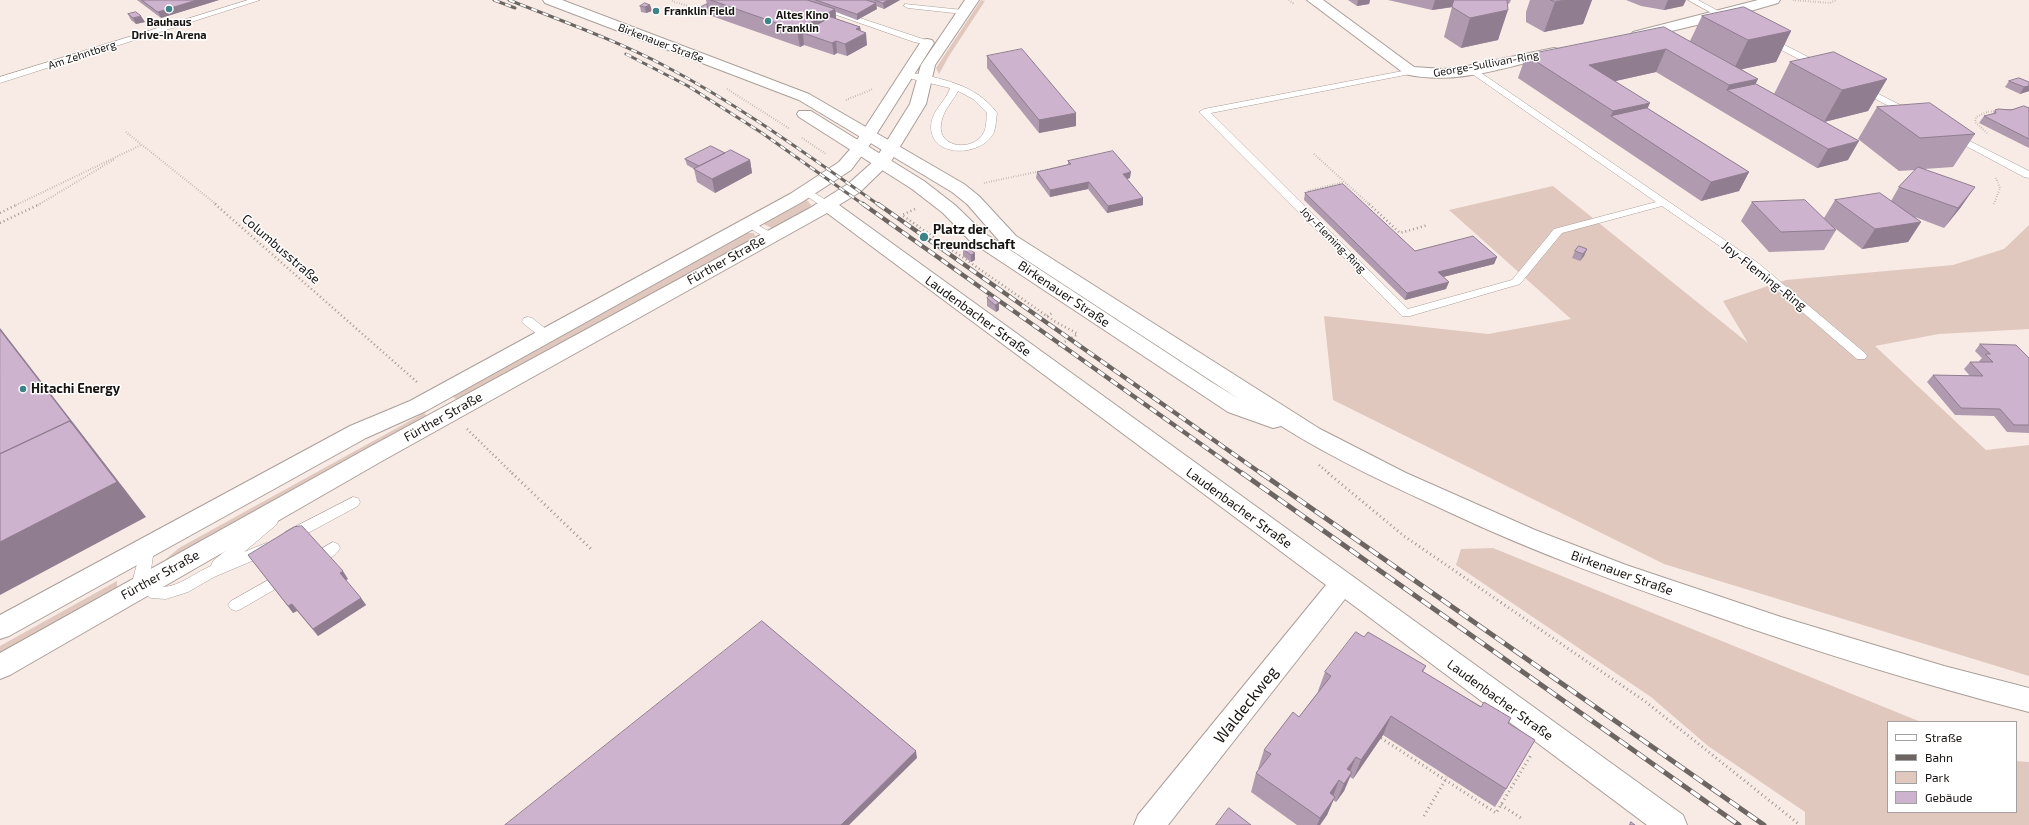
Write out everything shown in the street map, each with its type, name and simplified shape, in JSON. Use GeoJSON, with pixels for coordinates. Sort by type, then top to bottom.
{"type":"FeatureCollection","features":[{"type":"Feature","properties":{"kind":"street","name":"Birkenauer Straße"},"geometry":{"type":"LineString","coordinates":[[550,0],[804,97],[830,114],[868,134],[887,155]]}},
{"type":"Feature","properties":{"kind":"street","name":"George-Sullivan-Ring"},"geometry":{"type":"LineString","coordinates":[[1314,0],[1410,71],[1431,75],[1471,69],[1569,49]]}},
{"type":"Feature","properties":{"kind":"street"},"geometry":{"type":"LineString","coordinates":[[1627,37],[1721,15],[1773,0]]}},
{"type":"Feature","properties":{"kind":"street","name":"Fürther Straße"},"geometry":{"type":"LineString","coordinates":[[0,666],[300,497],[435,398],[796,198],[845,166],[859,149],[951,5]]}},
{"type":"Feature","properties":{"kind":"street"},"geometry":{"type":"LineString","coordinates":[[926,71],[968,6]]}},
{"type":"Feature","properties":{"kind":"street","name":"Fürther Straße"},"geometry":{"type":"LineString","coordinates":[[435,398],[770,236],[827,205],[854,188],[887,155],[918,104],[926,71]]}},
{"type":"Feature","properties":{"kind":"street","name":"Birkenauer Straße"},"geometry":{"type":"LineString","coordinates":[[772,86],[791,105],[859,149],[887,155],[958,188],[973,200],[1010,240],[1312,435],[1398,479],[1526,537],[1617,572],[1781,628],[1944,678],[2029,700]]}},
{"type":"Feature","properties":{"kind":"street","name":"Laudenbacher Straße"},"geometry":{"type":"LineString","coordinates":[[827,205],[1544,733],[1672,825]]}},
{"type":"Feature","properties":{"kind":"street"},"geometry":{"type":"LineString","coordinates":[[0,628],[147,549],[358,432],[435,398]]}},
{"type":"Feature","properties":{"kind":"street","name":"Waldeckweg"},"geometry":{"type":"LineString","coordinates":[[1149,825],[1194,771],[1342,584]]}},
{"type":"Feature","properties":{"kind":"street","name":"Birkenauer Straße"},"geometry":{"type":"LineString","coordinates":[[1944,678],[1994,701],[2029,714]]}},
{"type":"Feature","properties":{"kind":"lane","name":"Am Zehntberg"},"geometry":{"type":"LineString","coordinates":[[0,80],[256,0]]}},
{"type":"Feature","properties":{"kind":"lane"},"geometry":{"type":"LineString","coordinates":[[798,0],[917,40],[934,31]]}},
{"type":"Feature","properties":{"kind":"lane"},"geometry":{"type":"LineString","coordinates":[[1692,0],[1735,22]]}},
{"type":"Feature","properties":{"kind":"lane"},"geometry":{"type":"LineString","coordinates":[[908,6],[968,6]]}},
{"type":"Feature","properties":{"kind":"lane"},"geometry":{"type":"LineString","coordinates":[[1756,33],[1826,70]]}},
{"type":"Feature","properties":{"kind":"lane","name":"Joy-Fleming-Ring"},"geometry":{"type":"LineString","coordinates":[[1471,69],[1754,265],[1861,356]]}},
{"type":"Feature","properties":{"kind":"lane"},"geometry":{"type":"LineString","coordinates":[[905,79],[926,71],[955,87],[970,92],[980,99],[992,113],[989,132],[976,147],[961,149],[953,148],[941,141],[937,133],[936,129],[942,107],[954,95],[955,87]]}},
{"type":"Feature","properties":{"kind":"lane","name":"Joy-Fleming-Ring"},"geometry":{"type":"LineString","coordinates":[[1410,71],[1204,112],[1406,313],[1516,282],[1558,231],[1663,203]]}},
{"type":"Feature","properties":{"kind":"lane"},"geometry":{"type":"LineString","coordinates":[[1854,84],[1917,117]]}},
{"type":"Feature","properties":{"kind":"lane"},"geometry":{"type":"LineString","coordinates":[[1945,132],[2028,175]]}},
{"type":"Feature","properties":{"kind":"lane","name":"Laudenbacher Straße"},"geometry":{"type":"LineString","coordinates":[[806,191],[827,205]]}},
{"type":"Feature","properties":{"kind":"lane"},"geometry":{"type":"LineString","coordinates":[[750,224],[770,236]]}},
{"type":"Feature","properties":{"kind":"lane"},"geometry":{"type":"LineString","coordinates":[[528,321],[547,336]]}},
{"type":"Feature","properties":{"kind":"lane"},"geometry":{"type":"LineString","coordinates":[[209,573],[300,497]]}},
{"type":"Feature","properties":{"kind":"lane"},"geometry":{"type":"LineString","coordinates":[[147,549],[141,579],[142,586],[151,592],[166,593],[183,588],[209,573],[253,556],[353,502]]}},
{"type":"Feature","properties":{"kind":"lane"},"geometry":{"type":"LineString","coordinates":[[236,606],[333,548]]}},
{"type":"Feature","properties":{"kind":"path"},"geometry":{"type":"LineString","coordinates":[[1793,0],[1830,3],[1836,0]]}},
{"type":"Feature","properties":{"kind":"path"},"geometry":{"type":"LineString","coordinates":[[672,1],[688,6]]}},
{"type":"Feature","properties":{"kind":"path"},"geometry":{"type":"LineString","coordinates":[[722,66],[721,85],[793,131]]}},
{"type":"Feature","properties":{"kind":"path"},"geometry":{"type":"LineString","coordinates":[[846,100],[878,87]]}},
{"type":"Feature","properties":{"kind":"path"},"geometry":{"type":"LineString","coordinates":[[1973,146],[1991,139],[1991,137],[1975,122],[1976,117],[1987,112],[2000,111]]}},
{"type":"Feature","properties":{"kind":"path","name":"Columbusstraße"},"geometry":{"type":"LineString","coordinates":[[126,132],[221,209],[435,398],[591,549]]}},
{"type":"Feature","properties":{"kind":"path"},"geometry":{"type":"LineString","coordinates":[[0,213],[141,145]]}},
{"type":"Feature","properties":{"kind":"path"},"geometry":{"type":"LineString","coordinates":[[0,223],[41,204],[129,150]]}},
{"type":"Feature","properties":{"kind":"path"},"geometry":{"type":"LineString","coordinates":[[1314,154],[1400,233],[1428,225]]}},
{"type":"Feature","properties":{"kind":"path"},"geometry":{"type":"LineString","coordinates":[[984,183],[1069,165]]}},
{"type":"Feature","properties":{"kind":"path"},"geometry":{"type":"LineString","coordinates":[[1295,203],[1308,191],[1344,182]]}},
{"type":"Feature","properties":{"kind":"path"},"geometry":{"type":"LineString","coordinates":[[41,204],[46,206]]}},
{"type":"Feature","properties":{"kind":"path"},"geometry":{"type":"LineString","coordinates":[[902,215],[1050,319],[1078,334],[1052,349]]}},
{"type":"Feature","properties":{"kind":"path"},"geometry":{"type":"LineString","coordinates":[[1317,464],[1404,536],[1646,702],[1800,825]]}},
{"type":"Feature","properties":{"kind":"path"},"geometry":{"type":"LineString","coordinates":[[1381,738],[1446,778],[1496,813],[1544,733]]}},
{"type":"Feature","properties":{"kind":"path"},"geometry":{"type":"LineString","coordinates":[[1424,816],[1446,778]]}},
{"type":"Feature","properties":{"kind":"path"},"geometry":{"type":"LineString","coordinates":[[1501,805],[1521,818]]}},
{"type":"Feature","properties":{"kind":"green space"},"geometry":{"type":"Polygon","coordinates":[[[981,0],[985,1],[939,74],[936,68],[981,0]]]}},
{"type":"Feature","properties":{"kind":"green space"},"geometry":{"type":"Polygon","coordinates":[[[1553,186],[1748,343],[1723,301],[1786,280],[1953,265],[2004,249],[2029,225],[2029,329],[1939,334],[1875,346],[1986,450],[2029,445],[2029,676],[1664,564],[1333,400],[1324,316],[1488,334],[1571,319],[1449,210],[1553,186]]]}},
{"type":"Feature","properties":{"kind":"green space"},"geometry":{"type":"Polygon","coordinates":[[[806,199],[812,206],[772,228],[761,223],[806,199]]]}},
{"type":"Feature","properties":{"kind":"green space"},"geometry":{"type":"Polygon","coordinates":[[[745,233],[754,233],[755,238],[459,402],[450,394],[745,233]]]}},
{"type":"Feature","properties":{"kind":"green space"},"geometry":{"type":"Polygon","coordinates":[[[424,413],[430,419],[162,568],[166,559],[179,548],[424,413]]]}},
{"type":"Feature","properties":{"kind":"green space"},"geometry":{"type":"Polygon","coordinates":[[[1493,548],[1919,721],[1887,721],[1887,813],[2017,813],[2017,761],[2029,762],[2029,825],[1805,825],[1805,812],[1708,746],[1651,697],[1456,565],[1461,549],[1493,548]]]}},
{"type":"Feature","properties":{"kind":"green space"},"geometry":{"type":"Polygon","coordinates":[[[117,581],[117,593],[0,658],[0,646],[117,581]]]}},
{"type":"Feature","properties":{"kind":"building"},"geometry":{"type":"Polygon","coordinates":[[[142,0],[197,0],[158,12],[142,0]]]}},
{"type":"Feature","properties":{"kind":"building"},"geometry":{"type":"Polygon","coordinates":[[[711,0],[807,0],[835,9],[797,30],[711,0]]]}},
{"type":"Feature","properties":{"kind":"building"},"geometry":{"type":"Polygon","coordinates":[[[816,0],[866,0],[876,3],[857,14],[816,0]]]}},
{"type":"Feature","properties":{"kind":"building"},"geometry":{"type":"Polygon","coordinates":[[[875,0],[888,0],[883,3],[875,0]]]}},
{"type":"Feature","properties":{"kind":"building"},"geometry":{"type":"Polygon","coordinates":[[[1454,0],[1507,0],[1508,10],[1470,18],[1452,7],[1454,0]]]}},
{"type":"Feature","properties":{"kind":"building"},"geometry":{"type":"Polygon","coordinates":[[[1551,0],[1565,0],[1555,2],[1551,0]]]}},
{"type":"Feature","properties":{"kind":"building"},"geometry":{"type":"Polygon","coordinates":[[[645,3],[650,5],[645,7],[640,6],[645,3]]]}},
{"type":"Feature","properties":{"kind":"building"},"geometry":{"type":"Polygon","coordinates":[[[707,4],[708,10],[701,7],[707,4]]]}},
{"type":"Feature","properties":{"kind":"building"},"geometry":{"type":"Polygon","coordinates":[[[1744,7],[1791,31],[1748,40],[1702,16],[1744,7]]]}},
{"type":"Feature","properties":{"kind":"building"},"geometry":{"type":"Polygon","coordinates":[[[136,12],[141,16],[133,18],[128,14],[136,12]]]}},
{"type":"Feature","properties":{"kind":"building"},"geometry":{"type":"Polygon","coordinates":[[[831,17],[860,27],[856,29],[866,33],[845,44],[836,41],[832,43],[803,33],[831,17]]]}},
{"type":"Feature","properties":{"kind":"building"},"geometry":{"type":"Polygon","coordinates":[[[1664,27],[1758,79],[1729,85],[1666,49],[1589,65],[1650,103],[1613,111],[1526,55],[1664,27]]]}},
{"type":"Feature","properties":{"kind":"building"},"geometry":{"type":"Polygon","coordinates":[[[1022,49],[1076,113],[1039,120],[987,56],[1022,49]]]}},
{"type":"Feature","properties":{"kind":"building"},"geometry":{"type":"Polygon","coordinates":[[[1834,52],[1887,79],[1842,90],[1790,62],[1834,52]]]}},
{"type":"Feature","properties":{"kind":"building"},"geometry":{"type":"Polygon","coordinates":[[[2019,78],[2029,82],[2029,86],[2024,87],[2009,81],[2019,78]]]}},
{"type":"Feature","properties":{"kind":"building"},"geometry":{"type":"Polygon","coordinates":[[[1756,84],[1859,141],[1828,149],[1727,90],[1756,84]]]}},
{"type":"Feature","properties":{"kind":"building"},"geometry":{"type":"Polygon","coordinates":[[[1930,103],[1975,134],[1920,138],[1877,107],[1930,103]]]}},
{"type":"Feature","properties":{"kind":"building"},"geometry":{"type":"Polygon","coordinates":[[[2024,106],[2029,108],[2029,139],[1984,116],[1996,113],[1995,110],[1998,109],[2011,110],[2024,106]]]}},
{"type":"Feature","properties":{"kind":"building"},"geometry":{"type":"Polygon","coordinates":[[[1647,108],[1749,172],[1711,182],[1611,116],[1647,108]]]}},
{"type":"Feature","properties":{"kind":"building"},"geometry":{"type":"Polygon","coordinates":[[[711,146],[725,153],[699,166],[685,159],[711,146]]]}},
{"type":"Feature","properties":{"kind":"building"},"geometry":{"type":"Polygon","coordinates":[[[731,150],[750,160],[712,179],[694,169],[731,150]]]}},
{"type":"Feature","properties":{"kind":"building"},"geometry":{"type":"Polygon","coordinates":[[[1113,151],[1131,172],[1123,174],[1143,198],[1108,206],[1089,182],[1050,190],[1037,172],[1071,164],[1068,161],[1113,151]]]}},
{"type":"Feature","properties":{"kind":"building"},"geometry":{"type":"Polygon","coordinates":[[[1918,167],[1975,187],[1958,208],[1899,187],[1918,167]]]}},
{"type":"Feature","properties":{"kind":"building"},"geometry":{"type":"Polygon","coordinates":[[[1343,184],[1415,251],[1473,236],[1497,257],[1438,272],[1449,282],[1407,293],[1305,193],[1343,184]]]}},
{"type":"Feature","properties":{"kind":"building"},"geometry":{"type":"Polygon","coordinates":[[[1880,193],[1921,222],[1875,229],[1835,200],[1880,193]]]}},
{"type":"Feature","properties":{"kind":"building"},"geometry":{"type":"Polygon","coordinates":[[[1805,200],[1836,230],[1781,232],[1752,202],[1805,200]]]}},
{"type":"Feature","properties":{"kind":"building"},"geometry":{"type":"Polygon","coordinates":[[[1579,246],[1587,249],[1583,254],[1575,251],[1579,246]]]}},
{"type":"Feature","properties":{"kind":"building"},"geometry":{"type":"Polygon","coordinates":[[[966,247],[975,253],[971,255],[963,249],[966,247]]]}},
{"type":"Feature","properties":{"kind":"building"},"geometry":{"type":"Polygon","coordinates":[[[990,296],[999,303],[995,305],[987,298],[990,296]]]}},
{"type":"Feature","properties":{"kind":"building"},"geometry":{"type":"Polygon","coordinates":[[[0,330],[72,423],[70,421],[0,454],[0,330]]]}},
{"type":"Feature","properties":{"kind":"building"},"geometry":{"type":"Polygon","coordinates":[[[1980,344],[2016,345],[2029,358],[2029,425],[2014,425],[2000,409],[1961,408],[1933,375],[1983,376],[1970,362],[1993,362],[1985,354],[1990,354],[1980,344]]]}},
{"type":"Feature","properties":{"kind":"building"},"geometry":{"type":"Polygon","coordinates":[[[70,421],[117,482],[0,542],[0,454],[70,421]]]}},
{"type":"Feature","properties":{"kind":"building"},"geometry":{"type":"Polygon","coordinates":[[[302,526],[343,571],[340,573],[361,598],[313,629],[292,604],[288,606],[248,555],[294,527],[302,526]]]}},
{"type":"Feature","properties":{"kind":"building"},"geometry":{"type":"Polygon","coordinates":[[[762,621],[916,751],[841,825],[505,825],[762,621]]]}},
{"type":"Feature","properties":{"kind":"building"},"geometry":{"type":"Polygon","coordinates":[[[1356,632],[1364,637],[1368,632],[1426,666],[1422,671],[1481,707],[1484,702],[1511,718],[1508,723],[1535,740],[1506,789],[1391,716],[1361,760],[1356,757],[1347,769],[1352,772],[1344,784],[1339,780],[1330,793],[1335,797],[1320,818],[1256,773],[1271,754],[1264,750],[1293,712],[1299,717],[1331,676],[1325,672],[1356,632]]]}},
{"type":"Feature","properties":{"kind":"building"},"geometry":{"type":"Polygon","coordinates":[[[1229,808],[1251,825],[1216,825],[1229,808]]]}},
{"type":"Feature","properties":{"kind":"railway"},"geometry":{"type":"LineString","coordinates":[[494,0],[515,8]]}},
{"type":"Feature","properties":{"kind":"railway"},"geometry":{"type":"LineString","coordinates":[[509,0],[627,48],[693,81],[775,132],[879,205]]}},
{"type":"Feature","properties":{"kind":"railway"},"geometry":{"type":"LineString","coordinates":[[626,54],[688,86],[762,133],[864,205]]}},
{"type":"Feature","properties":{"kind":"railway"},"geometry":{"type":"LineString","coordinates":[[863,204],[1243,474]]}},
{"type":"Feature","properties":{"kind":"railway"},"geometry":{"type":"LineString","coordinates":[[878,204],[1262,474]]}},
{"type":"Feature","properties":{"kind":"railway"},"geometry":{"type":"LineString","coordinates":[[1242,473],[1739,825]]}},
{"type":"Feature","properties":{"kind":"railway"},"geometry":{"type":"LineString","coordinates":[[1261,473],[1764,825]]}},
{"type":"Feature","properties":{"kind":"place","name":"Bauhaus Drive-In Arena"},"geometry":{"type":"Point","coordinates":[169,9]}},
{"type":"Feature","properties":{"kind":"place","name":"Franklin Field"},"geometry":{"type":"Point","coordinates":[656,11]}},
{"type":"Feature","properties":{"kind":"place","name":"Altes Kino Franklin"},"geometry":{"type":"Point","coordinates":[768,21]}},
{"type":"Feature","properties":{"kind":"place","name":"Platz der Freundschaft"},"geometry":{"type":"Point","coordinates":[924,237]}},
{"type":"Feature","properties":{"kind":"place","name":"Hitachi Energy"},"geometry":{"type":"Point","coordinates":[23,389]}}]}
